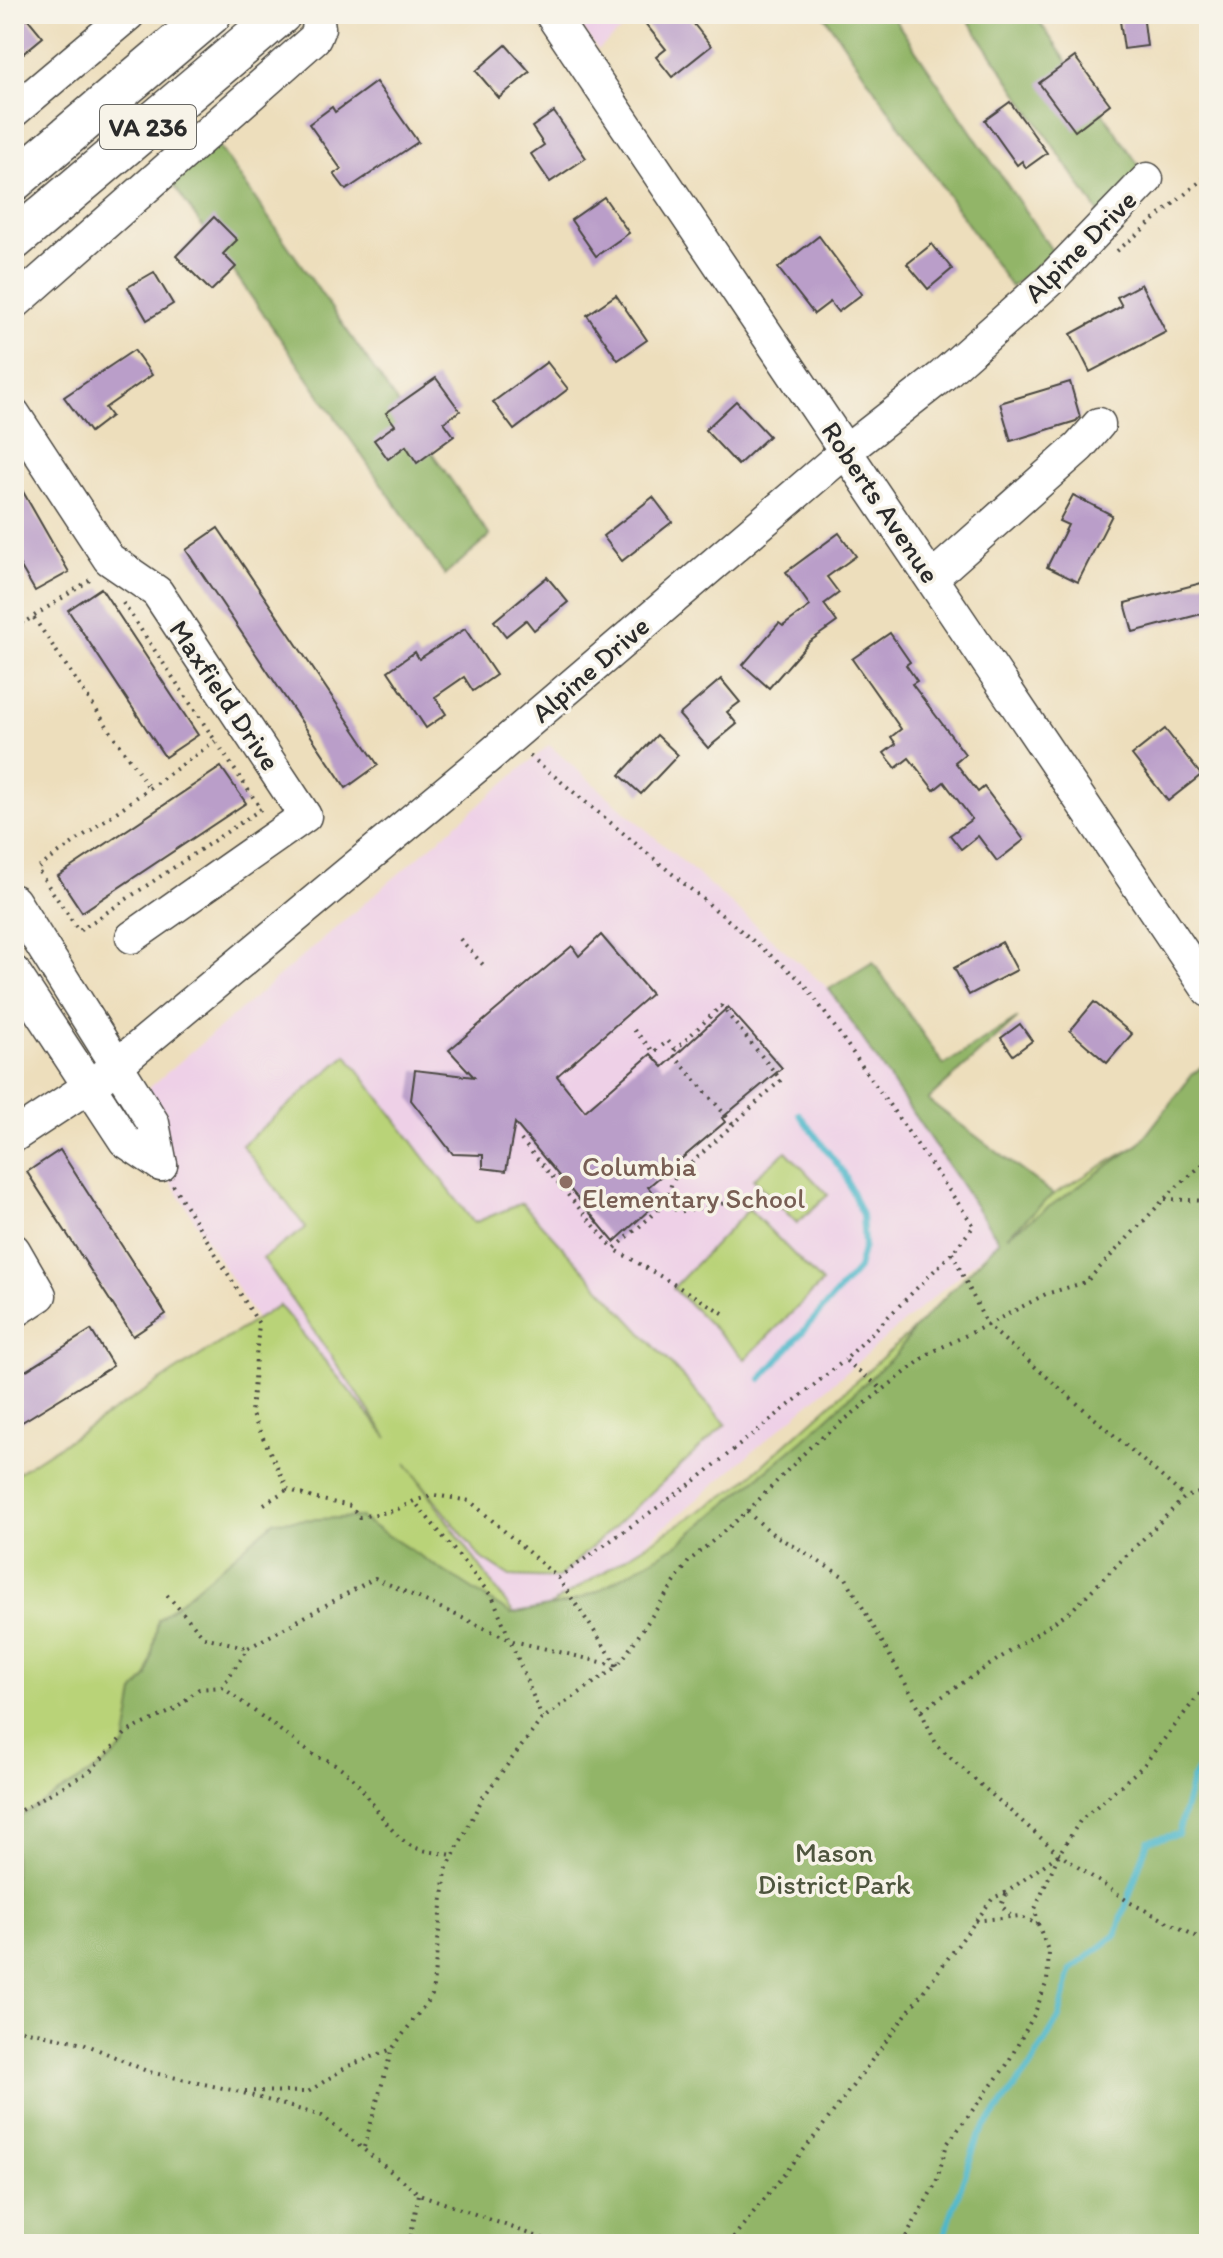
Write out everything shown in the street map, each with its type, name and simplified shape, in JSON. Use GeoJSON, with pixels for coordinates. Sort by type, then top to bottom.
{"type":"FeatureCollection","features":[{"type":"Feature","properties":{"kind":"main road","name":"VA 236"},"geometry":{"type":"LineString","coordinates":[[14,181],[211,14]]}},
{"type":"Feature","properties":{"kind":"main road","name":"VA 236"},"geometry":{"type":"LineString","coordinates":[[14,240],[281,14]]}},
{"type":"Feature","properties":{"kind":"street"},"geometry":{"type":"LineString","coordinates":[[14,111],[129,14]]}},
{"type":"Feature","properties":{"kind":"street"},"geometry":{"type":"LineString","coordinates":[[14,304],[315,38],[319,28],[317,14]]}},
{"type":"Feature","properties":{"kind":"street","name":"Roberts Avenue"},"geometry":{"type":"LineString","coordinates":[[551,14],[1209,991]]}},
{"type":"Feature","properties":{"kind":"street","name":"Alpine Drive"},"geometry":{"type":"LineString","coordinates":[[14,1136],[118,1064],[482,762],[846,451],[942,376],[1049,281],[1147,179]]}},
{"type":"Feature","properties":{"kind":"street","name":"Maxfield Drive"},"geometry":{"type":"LineString","coordinates":[[14,414],[109,559],[157,592],[305,816],[132,937]]}},
{"type":"Feature","properties":{"kind":"street"},"geometry":{"type":"LineString","coordinates":[[933,577],[1068,458],[1099,424]]}},
{"type":"Feature","properties":{"kind":"street"},"geometry":{"type":"LineString","coordinates":[[14,901],[153,1123],[161,1165]]}},
{"type":"Feature","properties":{"kind":"street"},"geometry":{"type":"LineString","coordinates":[[14,972],[87,1088],[125,1141],[161,1165]]}},
{"type":"Feature","properties":{"kind":"street"},"geometry":{"type":"LineString","coordinates":[[14,1250],[40,1295],[14,1312]]}},
{"type":"Feature","properties":{"kind":"path"},"geometry":{"type":"LineString","coordinates":[[14,629],[103,572]]}},
{"type":"Feature","properties":{"kind":"path"},"geometry":{"type":"LineString","coordinates":[[120,598],[261,809],[79,931],[37,869],[215,741]]}},
{"type":"Feature","properties":{"kind":"path"},"geometry":{"type":"LineString","coordinates":[[14,610],[23,624]]}},
{"type":"Feature","properties":{"kind":"path"},"geometry":{"type":"LineString","coordinates":[[33,617],[149,788]]}},
{"type":"Feature","properties":{"kind":"path"},"geometry":{"type":"LineString","coordinates":[[14,654],[20,664],[14,670]]}},
{"type":"Feature","properties":{"kind":"path"},"geometry":{"type":"LineString","coordinates":[[527,754],[804,983],[974,1226],[952,1253],[845,1360],[696,1480],[558,1578]]}},
{"type":"Feature","properties":{"kind":"path"},"geometry":{"type":"LineString","coordinates":[[460,939],[486,968]]}},
{"type":"Feature","properties":{"kind":"path"},"geometry":{"type":"LineString","coordinates":[[614,1249],[667,1202],[672,1181],[781,1080],[721,1006],[672,1053],[733,1124]]}},
{"type":"Feature","properties":{"kind":"path"},"geometry":{"type":"LineString","coordinates":[[634,1030],[654,1052],[668,1041],[675,1050]]}},
{"type":"Feature","properties":{"kind":"path"},"geometry":{"type":"LineString","coordinates":[[521,1140],[614,1249],[723,1313]]}},
{"type":"Feature","properties":{"kind":"path"},"geometry":{"type":"LineString","coordinates":[[364,2147],[392,2049],[432,1995],[446,1870],[483,1797],[542,1719],[618,1666],[689,1561],[747,1512],[811,1446],[930,1353],[1046,1294],[1086,1282],[1165,1199],[1209,1159]]}},
{"type":"Feature","properties":{"kind":"path"},"geometry":{"type":"LineString","coordinates":[[161,1165],[259,1324],[251,1413],[288,1489],[312,1498],[351,1506],[359,1517],[394,1511],[434,1495],[470,1501],[558,1578],[618,1666]]}},
{"type":"Feature","properties":{"kind":"path"},"geometry":{"type":"LineString","coordinates":[[667,1202],[678,1212],[747,1199],[761,1187]]}},
{"type":"Feature","properties":{"kind":"path"},"geometry":{"type":"LineString","coordinates":[[1165,1199],[1209,1201]]}},
{"type":"Feature","properties":{"kind":"path"},"geometry":{"type":"LineString","coordinates":[[952,1253],[987,1325],[1185,1497]]}},
{"type":"Feature","properties":{"kind":"path"},"geometry":{"type":"LineString","coordinates":[[845,1360],[882,1389]]}},
{"type":"Feature","properties":{"kind":"path"},"geometry":{"type":"LineString","coordinates":[[264,1504],[288,1489]]}},
{"type":"Feature","properties":{"kind":"path"},"geometry":{"type":"LineString","coordinates":[[921,1711],[1072,1610],[1185,1497],[1209,1490]]}},
{"type":"Feature","properties":{"kind":"path"},"geometry":{"type":"LineString","coordinates":[[414,1501],[493,1598],[542,1719]]}},
{"type":"Feature","properties":{"kind":"path"},"geometry":{"type":"LineString","coordinates":[[747,1512],[773,1534],[846,1578],[921,1711],[937,1746],[1059,1854],[1129,1902],[1209,1943]]}},
{"type":"Feature","properties":{"kind":"path"},"geometry":{"type":"LineString","coordinates":[[222,1687],[248,1648],[375,1578],[513,1641],[618,1666]]}},
{"type":"Feature","properties":{"kind":"path"},"geometry":{"type":"LineString","coordinates":[[167,1595],[204,1637],[248,1648]]}},
{"type":"Feature","properties":{"kind":"path"},"geometry":{"type":"LineString","coordinates":[[902,2244],[936,2183],[947,2144],[1006,2066],[1034,2015],[1047,1981],[1049,1953],[1035,1909],[1059,1854],[1080,1821],[1143,1766],[1209,1682]]}},
{"type":"Feature","properties":{"kind":"path"},"geometry":{"type":"LineString","coordinates":[[14,1814],[90,1771],[127,1732],[172,1711],[199,1689],[222,1687],[316,1757],[331,1760],[355,1777],[359,1789],[404,1841],[420,1850],[453,1855]]}},
{"type":"Feature","properties":{"kind":"path"},"geometry":{"type":"LineString","coordinates":[[728,2244],[819,2131],[993,1898],[1007,1892],[1059,1854]]}},
{"type":"Feature","properties":{"kind":"path"},"geometry":{"type":"LineString","coordinates":[[1007,1892],[1001,1905],[1004,1913],[1038,1924]]}},
{"type":"Feature","properties":{"kind":"path"},"geometry":{"type":"LineString","coordinates":[[974,1921],[1012,1916]]}},
{"type":"Feature","properties":{"kind":"path"},"geometry":{"type":"LineString","coordinates":[[14,2028],[83,2043],[149,2072],[236,2091],[322,2116],[419,2194],[558,2244]]}},
{"type":"Feature","properties":{"kind":"path"},"geometry":{"type":"LineString","coordinates":[[236,2091],[308,2092],[348,2066],[392,2049]]}},
{"type":"Feature","properties":{"kind":"path"},"geometry":{"type":"LineString","coordinates":[[409,2244],[419,2194]]}},
{"type":"Feature","properties":{"kind":"shaded area"},"geometry":{"type":"Polygon","coordinates":[[[573,14],[641,14],[598,50],[573,14]]]}},
{"type":"Feature","properties":{"kind":"shaded area","name":"Columbia Elementary School"},"geometry":{"type":"Polygon","coordinates":[[[549,745],[829,989],[999,1241],[482,1683],[135,1124],[149,1088],[549,745]]]}},
{"type":"Feature","properties":{"kind":"green space"},"geometry":{"type":"Polygon","coordinates":[[[823,14],[891,14],[1053,252],[1011,287],[823,14]]]}},
{"type":"Feature","properties":{"kind":"green space"},"geometry":{"type":"Polygon","coordinates":[[[964,14],[1034,14],[1145,174],[1099,213],[964,14]]]}},
{"type":"Feature","properties":{"kind":"green space"},"geometry":{"type":"Polygon","coordinates":[[[208,131],[490,536],[445,575],[163,170],[208,131]]]}},
{"type":"Feature","properties":{"kind":"green space","name":"Mason District Park"},"geometry":{"type":"Polygon","coordinates":[[[873,962],[944,1065],[1018,1018],[928,1100],[1053,1194],[1007,1236],[1139,1144],[1193,1074],[1209,1060],[1209,2244],[14,2244],[14,1820],[104,1765],[125,1746],[134,1692],[148,1676],[158,1620],[275,1521],[359,1517],[511,1614],[568,1603],[596,1592],[678,1544],[803,1440],[897,1353],[914,1329],[999,1241],[829,989],[873,962]]]}},
{"type":"Feature","properties":{"kind":"green space","name":"Mason District Park"},"geometry":{"type":"Polygon","coordinates":[[[347,1055],[474,1223],[522,1203],[726,1424],[558,1578],[510,1576],[480,1557],[406,1463],[521,1624],[738,1487],[914,1329],[1042,1201],[1209,1103],[1209,2244],[14,2244],[14,1475],[279,1305],[388,1438],[263,1258],[306,1228],[242,1145],[347,1055]]]}},
{"type":"Feature","properties":{"kind":"green space"},"geometry":{"type":"Polygon","coordinates":[[[786,1151],[828,1195],[797,1223],[753,1179],[786,1151]]]}},
{"type":"Feature","properties":{"kind":"green space"},"geometry":{"type":"Polygon","coordinates":[[[749,1209],[822,1283],[745,1359],[673,1288],[749,1209]]]}},
{"type":"Feature","properties":{"kind":"building"},"geometry":{"type":"Polygon","coordinates":[[[14,14],[24,14],[43,37],[14,61],[14,14]]]}},
{"type":"Feature","properties":{"kind":"building"},"geometry":{"type":"Polygon","coordinates":[[[654,14],[686,14],[711,46],[672,77],[656,57],[666,49],[644,22],[654,14]]]}},
{"type":"Feature","properties":{"kind":"building"},"geometry":{"type":"Polygon","coordinates":[[[1119,14],[1143,14],[1147,46],[1124,49],[1119,14]]]}},
{"type":"Feature","properties":{"kind":"building"},"geometry":{"type":"Polygon","coordinates":[[[506,45],[530,72],[499,98],[476,71],[506,45]]]}},
{"type":"Feature","properties":{"kind":"building"},"geometry":{"type":"Polygon","coordinates":[[[1075,57],[1110,104],[1075,131],[1039,83],[1075,57]]]}},
{"type":"Feature","properties":{"kind":"building"},"geometry":{"type":"Polygon","coordinates":[[[376,82],[418,142],[346,190],[334,174],[341,169],[309,124],[332,107],[335,112],[376,82]]]}},
{"type":"Feature","properties":{"kind":"building"},"geometry":{"type":"Polygon","coordinates":[[[1010,102],[1047,153],[1026,168],[1022,161],[1017,165],[985,120],[1010,102]]]}},
{"type":"Feature","properties":{"kind":"building"},"geometry":{"type":"Polygon","coordinates":[[[554,112],[586,158],[550,182],[531,154],[544,145],[532,127],[554,112]]]}},
{"type":"Feature","properties":{"kind":"building"},"geometry":{"type":"Polygon","coordinates":[[[604,197],[629,233],[596,256],[571,220],[604,197]]]}},
{"type":"Feature","properties":{"kind":"building"},"geometry":{"type":"Polygon","coordinates":[[[214,217],[237,240],[223,254],[236,267],[211,291],[176,256],[214,217]]]}},
{"type":"Feature","properties":{"kind":"building"},"geometry":{"type":"Polygon","coordinates":[[[819,236],[862,294],[838,312],[830,302],[814,314],[778,268],[819,236]]]}},
{"type":"Feature","properties":{"kind":"building"},"geometry":{"type":"Polygon","coordinates":[[[932,244],[952,269],[928,289],[907,264],[932,244]]]}},
{"type":"Feature","properties":{"kind":"building"},"geometry":{"type":"Polygon","coordinates":[[[154,272],[173,304],[147,320],[128,287],[154,272]]]}},
{"type":"Feature","properties":{"kind":"building"},"geometry":{"type":"Polygon","coordinates":[[[1141,284],[1166,332],[1090,372],[1071,334],[1122,306],[1117,297],[1141,284]]]}},
{"type":"Feature","properties":{"kind":"building"},"geometry":{"type":"Polygon","coordinates":[[[616,295],[647,340],[618,360],[587,315],[616,295]]]}},
{"type":"Feature","properties":{"kind":"building"},"geometry":{"type":"Polygon","coordinates":[[[134,350],[152,375],[105,408],[111,416],[90,432],[64,397],[134,350]]]}},
{"type":"Feature","properties":{"kind":"building"},"geometry":{"type":"Polygon","coordinates":[[[547,362],[568,389],[514,430],[493,402],[547,362]]]}},
{"type":"Feature","properties":{"kind":"building"},"geometry":{"type":"Polygon","coordinates":[[[436,378],[460,411],[444,422],[454,436],[417,463],[406,446],[388,459],[374,440],[395,425],[386,413],[436,378]]]}},
{"type":"Feature","properties":{"kind":"building"},"geometry":{"type":"Polygon","coordinates":[[[1070,382],[1080,417],[1076,421],[1011,441],[1000,403],[1070,382]]]}},
{"type":"Feature","properties":{"kind":"building"},"geometry":{"type":"Polygon","coordinates":[[[736,401],[769,436],[738,465],[705,430],[736,401]]]}},
{"type":"Feature","properties":{"kind":"building"},"geometry":{"type":"Polygon","coordinates":[[[14,476],[69,572],[35,591],[14,555],[14,476]]]}},
{"type":"Feature","properties":{"kind":"building"},"geometry":{"type":"Polygon","coordinates":[[[1073,495],[1112,515],[1078,582],[1047,567],[1068,525],[1059,521],[1073,495]]]}},
{"type":"Feature","properties":{"kind":"building"},"geometry":{"type":"Polygon","coordinates":[[[653,497],[672,522],[622,561],[603,536],[653,497]]]}},
{"type":"Feature","properties":{"kind":"building"},"geometry":{"type":"Polygon","coordinates":[[[218,528],[378,765],[346,788],[186,550],[218,528]]]}},
{"type":"Feature","properties":{"kind":"building"},"geometry":{"type":"Polygon","coordinates":[[[839,533],[856,556],[827,577],[839,593],[824,604],[837,622],[809,642],[769,688],[743,665],[779,623],[783,626],[810,606],[786,572],[839,533]]]}},
{"type":"Feature","properties":{"kind":"building"},"geometry":{"type":"Polygon","coordinates":[[[547,577],[568,602],[534,630],[526,620],[506,636],[494,621],[547,577]]]}},
{"type":"Feature","properties":{"kind":"building"},"geometry":{"type":"Polygon","coordinates":[[[1209,581],[1209,612],[1133,632],[1125,603],[1209,581]]]}},
{"type":"Feature","properties":{"kind":"building"},"geometry":{"type":"Polygon","coordinates":[[[101,588],[198,735],[165,757],[68,610],[101,588]]]}},
{"type":"Feature","properties":{"kind":"building"},"geometry":{"type":"Polygon","coordinates":[[[465,629],[496,675],[473,691],[464,677],[435,697],[446,714],[426,728],[388,671],[415,652],[419,659],[465,629]]]}},
{"type":"Feature","properties":{"kind":"building"},"geometry":{"type":"Polygon","coordinates":[[[890,633],[910,662],[906,665],[917,681],[912,684],[965,754],[955,762],[978,792],[984,787],[1024,840],[997,861],[978,836],[961,849],[950,835],[972,819],[944,782],[934,790],[909,758],[896,768],[884,753],[896,744],[891,737],[901,729],[852,659],[890,633]]]}},
{"type":"Feature","properties":{"kind":"building"},"geometry":{"type":"Polygon","coordinates":[[[721,679],[740,702],[727,712],[737,724],[708,748],[679,715],[721,679]]]}},
{"type":"Feature","properties":{"kind":"building"},"geometry":{"type":"Polygon","coordinates":[[[1165,729],[1201,775],[1168,801],[1132,755],[1165,729]]]}},
{"type":"Feature","properties":{"kind":"building"},"geometry":{"type":"Polygon","coordinates":[[[657,735],[678,755],[641,794],[620,775],[657,735]]]}},
{"type":"Feature","properties":{"kind":"building"},"geometry":{"type":"Polygon","coordinates":[[[221,767],[246,803],[82,912],[58,876],[221,767]]]}},
{"type":"Feature","properties":{"kind":"building"},"geometry":{"type":"Polygon","coordinates":[[[601,935],[651,994],[557,1076],[585,1111],[651,1054],[663,1067],[728,1007],[782,1068],[722,1118],[725,1122],[648,1187],[659,1201],[614,1242],[515,1123],[506,1171],[483,1168],[483,1155],[453,1154],[411,1100],[415,1070],[474,1077],[449,1050],[572,946],[579,956],[601,935]]]}},
{"type":"Feature","properties":{"kind":"building"},"geometry":{"type":"Polygon","coordinates":[[[1002,942],[1017,970],[969,995],[954,968],[1002,942]]]}},
{"type":"Feature","properties":{"kind":"building"},"geometry":{"type":"Polygon","coordinates":[[[1094,1002],[1132,1034],[1107,1063],[1070,1031],[1094,1002]]]}},
{"type":"Feature","properties":{"kind":"building"},"geometry":{"type":"Polygon","coordinates":[[[1020,1024],[1032,1041],[1013,1055],[1001,1038],[1020,1024]]]}},
{"type":"Feature","properties":{"kind":"building"},"geometry":{"type":"Polygon","coordinates":[[[60,1150],[166,1314],[133,1336],[27,1172],[60,1150]]]}},
{"type":"Feature","properties":{"kind":"building"},"geometry":{"type":"Polygon","coordinates":[[[91,1330],[113,1366],[14,1427],[14,1378],[91,1330]]]}},
{"type":"Feature","properties":{"kind":"waterway"},"geometry":{"type":"LineString","coordinates":[[761,1379],[858,1269],[864,1245],[862,1215],[844,1173],[799,1114]]}},
{"type":"Feature","properties":{"kind":"waterway"},"geometry":{"type":"LineString","coordinates":[[941,2244],[978,2137],[1030,2067],[1059,2018],[1071,1970],[1116,1935],[1148,1841],[1178,1834],[1192,1780],[1209,1752]]}},
{"type":"Feature","properties":{"kind":"place","name":"Columbia Elementary School"},"geometry":{"type":"Point","coordinates":[566,1182]}}]}
